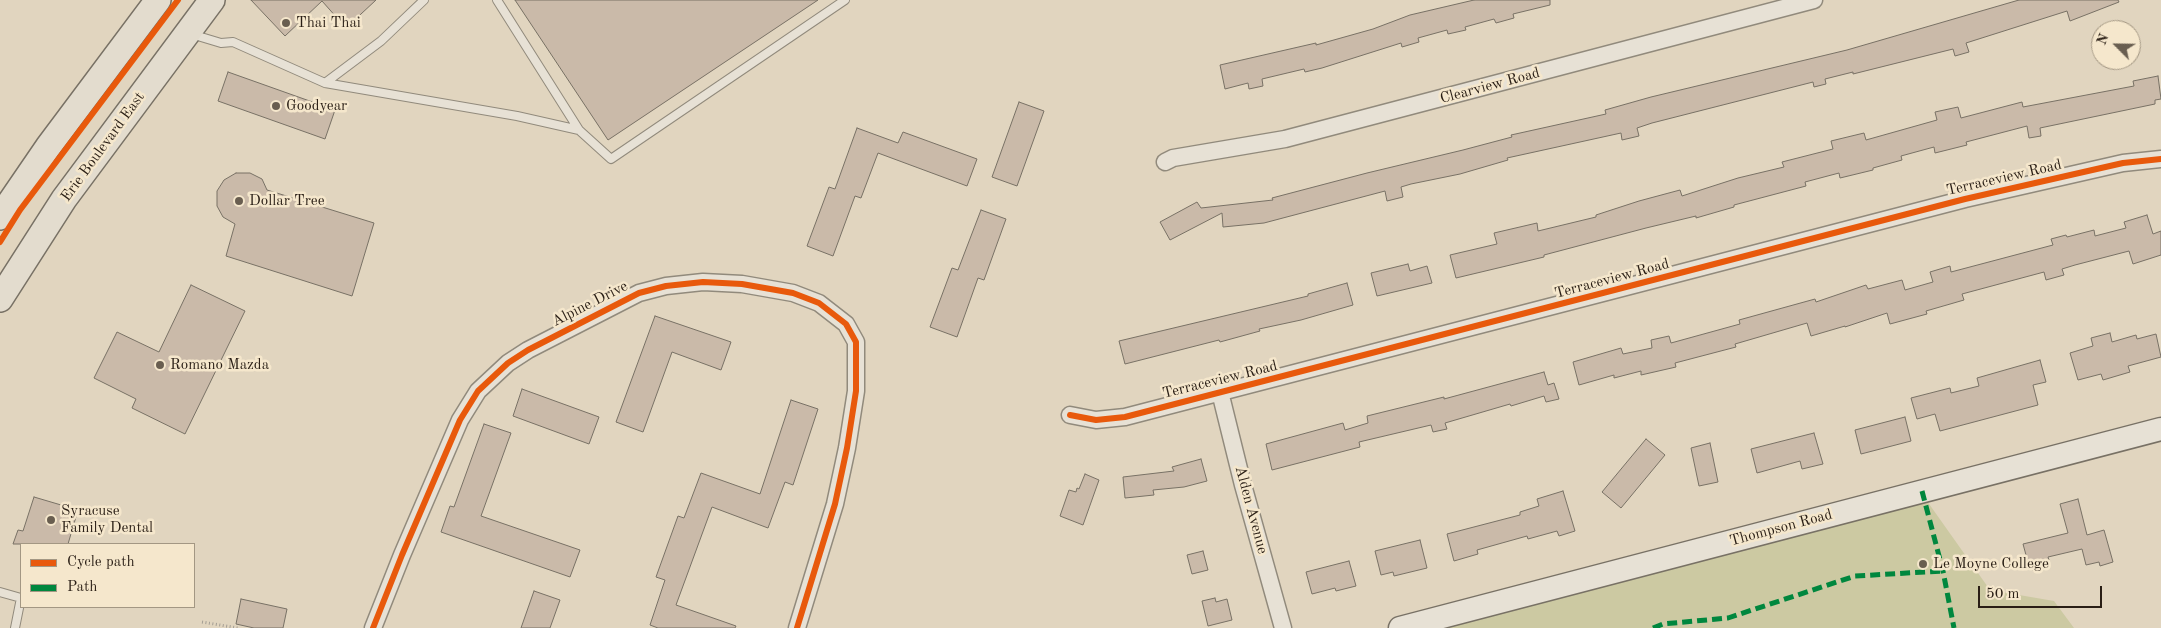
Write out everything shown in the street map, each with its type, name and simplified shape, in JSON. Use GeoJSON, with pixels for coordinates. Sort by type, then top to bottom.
{"type":"FeatureCollection","features":[{"type":"Feature","properties":{"kind":"main road"},"geometry":{"type":"LineString","coordinates":[[0,218],[48,147],[158,0]]}},
{"type":"Feature","properties":{"kind":"main road","name":"Erie Boulevard East"},"geometry":{"type":"LineString","coordinates":[[0,299],[64,199],[212,0]]}},
{"type":"Feature","properties":{"kind":"street","name":"Clearview Road"},"geometry":{"type":"LineString","coordinates":[[1165,162],[1173,158],[1285,139],[1814,0]]}},
{"type":"Feature","properties":{"kind":"street","name":"Terraceview Road"},"geometry":{"type":"LineString","coordinates":[[1070,415],[1096,420],[1125,417],[1965,199],[2123,163],[2161,159]]}},
{"type":"Feature","properties":{"kind":"street","name":"Alpine Drive"},"geometry":{"type":"LineString","coordinates":[[373,628],[460,420],[478,391],[508,363],[528,350],[639,293],[666,286],[703,282],[742,284],[793,293],[819,303],[846,324],[856,342],[856,391],[835,504],[797,628]]}},
{"type":"Feature","properties":{"kind":"street","name":"Alden Avenue"},"geometry":{"type":"LineString","coordinates":[[1220,392],[1243,485],[1283,628]]}},
{"type":"Feature","properties":{"kind":"street","name":"Thompson Road"},"geometry":{"type":"LineString","coordinates":[[1400,628],[2161,429]]}},
{"type":"Feature","properties":{"kind":"lane"},"geometry":{"type":"LineString","coordinates":[[325,83],[381,40],[424,0]]}},
{"type":"Feature","properties":{"kind":"lane"},"geometry":{"type":"LineString","coordinates":[[497,0],[579,130],[610,159],[843,2]]}},
{"type":"Feature","properties":{"kind":"lane"},"geometry":{"type":"LineString","coordinates":[[187,33],[221,43],[232,42],[325,83],[517,116],[579,130]]}},
{"type":"Feature","properties":{"kind":"lane"},"geometry":{"type":"LineString","coordinates":[[0,592],[20,598]]}},
{"type":"Feature","properties":{"kind":"lane"},"geometry":{"type":"LineString","coordinates":[[15,628],[20,603]]}},
{"type":"Feature","properties":{"kind":"path"},"geometry":{"type":"LineString","coordinates":[[202,622],[238,628]]}},
{"type":"Feature","properties":{"kind":"shaded area"},"geometry":{"type":"Polygon","coordinates":[[[1927,501],[1990,590],[2054,601],[2074,628],[1444,628],[1927,501]]]}},
{"type":"Feature","properties":{"kind":"building"},"geometry":{"type":"Polygon","coordinates":[[[251,0],[376,0],[346,28],[322,1],[285,36],[251,0]]]}},
{"type":"Feature","properties":{"kind":"building"},"geometry":{"type":"Polygon","coordinates":[[[515,0],[818,0],[608,140],[515,0]]]}},
{"type":"Feature","properties":{"kind":"building"},"geometry":{"type":"Polygon","coordinates":[[[1474,0],[1550,0],[1550,5],[1513,14],[1514,18],[1496,23],[1494,19],[1465,27],[1466,30],[1448,34],[1447,30],[1418,38],[1419,42],[1402,47],[1401,43],[1322,68],[1305,72],[1304,69],[1262,79],[1263,86],[1249,89],[1248,83],[1225,89],[1220,65],[1316,43],[1316,45],[1373,29],[1410,15],[1474,0]]]}},
{"type":"Feature","properties":{"kind":"building"},"geometry":{"type":"Polygon","coordinates":[[[2019,0],[2118,0],[2119,2],[2070,21],[2067,11],[1966,43],[1969,52],[1955,56],[1953,49],[1853,74],[1853,72],[1825,79],[1826,84],[1814,87],[1813,82],[1652,123],[1637,128],[1639,136],[1622,140],[1621,133],[1507,158],[1508,160],[1460,174],[1411,184],[1401,187],[1403,197],[1387,201],[1385,191],[1264,223],[1223,227],[1222,213],[1170,240],[1160,222],[1197,202],[1201,208],[1273,200],[1272,198],[1512,137],[1511,135],[1606,114],[1605,110],[1651,97],[1847,50],[2019,0]]]}},
{"type":"Feature","properties":{"kind":"building","name":"Goodyear"},"geometry":{"type":"Polygon","coordinates":[[[228,72],[335,110],[325,139],[218,101],[228,72]]]}},
{"type":"Feature","properties":{"kind":"building"},"geometry":{"type":"Polygon","coordinates":[[[2158,76],[2161,99],[2155,100],[2155,104],[2040,128],[2041,136],[2029,138],[2027,126],[1966,142],[1967,145],[1935,153],[1934,147],[1901,156],[1902,160],[1873,168],[1873,170],[1840,178],[1839,173],[1805,182],[1806,186],[1734,205],[1734,207],[1696,218],[1696,216],[1646,228],[1544,255],[1544,257],[1456,278],[1450,255],[1497,244],[1494,233],[1537,223],[1538,231],[1596,217],[1596,215],[1639,201],[1680,190],[1682,196],[1738,178],[1784,167],[1782,162],[1833,149],[1831,141],[1864,133],[1866,140],[1937,120],[1935,112],[1958,107],[1961,118],[2022,102],[2023,107],[2134,86],[2133,81],[2158,76]]]}},
{"type":"Feature","properties":{"kind":"building"},"geometry":{"type":"Polygon","coordinates":[[[1019,102],[1044,111],[1017,186],[992,177],[1019,102]]]}},
{"type":"Feature","properties":{"kind":"building"},"geometry":{"type":"Polygon","coordinates":[[[857,128],[898,143],[903,132],[977,159],[967,186],[878,153],[861,198],[855,196],[833,256],[807,246],[829,187],[835,189],[857,128]]]}},
{"type":"Feature","properties":{"kind":"building"},"geometry":{"type":"Polygon","coordinates":[[[236,173],[250,173],[262,179],[267,190],[374,223],[352,296],[226,256],[235,224],[223,217],[217,206],[217,191],[224,180],[236,173]]]}},
{"type":"Feature","properties":{"kind":"building"},"geometry":{"type":"Polygon","coordinates":[[[981,210],[1006,219],[984,280],[978,278],[957,337],[930,327],[952,268],[958,270],[981,210]]]}},
{"type":"Feature","properties":{"kind":"building"},"geometry":{"type":"Polygon","coordinates":[[[2147,215],[2153,234],[2161,231],[2161,255],[2133,264],[2129,251],[2062,269],[2064,275],[2046,280],[2044,272],[1962,294],[1964,300],[1926,311],[1927,314],[1890,324],[1887,313],[1811,336],[1807,323],[1735,344],[1736,347],[1675,363],[1676,367],[1641,375],[1641,371],[1614,378],[1614,375],[1579,385],[1573,362],[1621,348],[1623,354],[1652,348],[1651,340],[1669,336],[1671,343],[1740,324],[1739,320],[1815,299],[1816,302],[1866,285],[1868,289],[1902,280],[1905,290],[1933,282],[1930,272],[1950,266],[1951,272],[2053,245],[2051,239],[2066,235],[2067,237],[2094,230],[2095,236],[2126,228],[2124,222],[2147,215]]]}},
{"type":"Feature","properties":{"kind":"building"},"geometry":{"type":"Polygon","coordinates":[[[1408,264],[1410,271],[1427,266],[1432,283],[1377,296],[1371,273],[1408,264]]]}},
{"type":"Feature","properties":{"kind":"building"},"geometry":{"type":"Polygon","coordinates":[[[1347,283],[1353,305],[1301,320],[1259,329],[1260,331],[1220,342],[1219,340],[1125,364],[1119,341],[1308,296],[1308,294],[1347,283]]]}},
{"type":"Feature","properties":{"kind":"building","name":"Romano Mazda"},"geometry":{"type":"Polygon","coordinates":[[[191,285],[245,311],[185,434],[132,408],[136,399],[94,378],[117,332],[159,352],[191,285]]]}},
{"type":"Feature","properties":{"kind":"building"},"geometry":{"type":"Polygon","coordinates":[[[655,316],[731,342],[721,370],[672,352],[643,432],[616,422],[655,316]]]}},
{"type":"Feature","properties":{"kind":"building"},"geometry":{"type":"Polygon","coordinates":[[[2110,333],[2112,342],[2136,335],[2137,339],[2156,334],[2161,357],[2128,366],[2130,372],[2103,380],[2101,374],[2078,380],[2070,353],[2093,346],[2091,338],[2110,333]]]}},
{"type":"Feature","properties":{"kind":"building"},"geometry":{"type":"Polygon","coordinates":[[[2040,360],[2046,382],[2033,385],[2038,405],[1940,431],[1935,414],[1917,419],[1911,398],[1950,388],[1951,393],[1979,386],[1977,378],[2040,360]]]}},
{"type":"Feature","properties":{"kind":"building"},"geometry":{"type":"Polygon","coordinates":[[[1544,372],[1548,385],[1554,383],[1559,399],[1546,402],[1544,396],[1511,406],[1510,404],[1445,423],[1447,429],[1433,432],[1431,425],[1359,442],[1360,447],[1272,470],[1266,444],[1343,423],[1345,430],[1368,423],[1367,416],[1444,397],[1444,399],[1544,372]]]}},
{"type":"Feature","properties":{"kind":"building"},"geometry":{"type":"Polygon","coordinates":[[[522,389],[599,417],[589,444],[513,416],[522,389]]]}},
{"type":"Feature","properties":{"kind":"building"},"geometry":{"type":"Polygon","coordinates":[[[791,400],[818,409],[793,485],[785,482],[768,528],[712,507],[676,605],[736,626],[735,628],[658,628],[650,625],[665,580],[656,577],[678,516],[684,518],[701,473],[760,494],[791,400]]]}},
{"type":"Feature","properties":{"kind":"building"},"geometry":{"type":"Polygon","coordinates":[[[1905,417],[1911,441],[1861,454],[1855,430],[1905,417]]]}},
{"type":"Feature","properties":{"kind":"building"},"geometry":{"type":"Polygon","coordinates":[[[484,424],[511,433],[481,516],[580,550],[570,577],[441,532],[450,506],[454,507],[484,424]]]}},
{"type":"Feature","properties":{"kind":"building"},"geometry":{"type":"Polygon","coordinates":[[[1814,433],[1823,464],[1802,469],[1800,461],[1757,473],[1751,449],[1814,433]]]}},
{"type":"Feature","properties":{"kind":"building"},"geometry":{"type":"Polygon","coordinates":[[[1646,439],[1665,455],[1621,508],[1602,492],[1646,439]]]}},
{"type":"Feature","properties":{"kind":"building"},"geometry":{"type":"Polygon","coordinates":[[[1710,443],[1718,482],[1699,486],[1691,448],[1710,443]]]}},
{"type":"Feature","properties":{"kind":"building"},"geometry":{"type":"Polygon","coordinates":[[[1201,459],[1207,481],[1184,487],[1153,490],[1154,495],[1125,498],[1123,477],[1174,471],[1172,467],[1201,459]]]}},
{"type":"Feature","properties":{"kind":"building"},"geometry":{"type":"Polygon","coordinates":[[[1085,474],[1099,480],[1083,525],[1060,516],[1069,490],[1076,492],[1077,488],[1079,489],[1085,474]]]}},
{"type":"Feature","properties":{"kind":"building"},"geometry":{"type":"Polygon","coordinates":[[[1563,491],[1575,531],[1559,536],[1557,531],[1528,539],[1527,536],[1477,550],[1478,554],[1454,561],[1447,534],[1520,515],[1520,512],[1539,506],[1537,499],[1563,491]]]}},
{"type":"Feature","properties":{"kind":"building","name":"Syracuse Family Dental"},"geometry":{"type":"Polygon","coordinates":[[[34,497],[78,510],[68,543],[13,544],[18,530],[23,531],[34,497]]]}},
{"type":"Feature","properties":{"kind":"building"},"geometry":{"type":"Polygon","coordinates":[[[2078,499],[2087,535],[2104,530],[2113,562],[2100,566],[2099,562],[2086,565],[2082,549],[2048,557],[2049,560],[2044,561],[2045,568],[2033,571],[2031,565],[2029,566],[2023,544],[2068,533],[2060,504],[2078,499]]]}},
{"type":"Feature","properties":{"kind":"building"},"geometry":{"type":"Polygon","coordinates":[[[1420,540],[1427,568],[1394,576],[1393,572],[1381,575],[1375,551],[1420,540]]]}},
{"type":"Feature","properties":{"kind":"building"},"geometry":{"type":"Polygon","coordinates":[[[1203,551],[1208,570],[1192,574],[1187,555],[1203,551]]]}},
{"type":"Feature","properties":{"kind":"building"},"geometry":{"type":"Polygon","coordinates":[[[1349,561],[1356,586],[1336,591],[1335,588],[1312,594],[1306,572],[1349,561]]]}},
{"type":"Feature","properties":{"kind":"building"},"geometry":{"type":"Polygon","coordinates":[[[534,591],[560,600],[550,628],[521,628],[534,591]]]}},
{"type":"Feature","properties":{"kind":"building"},"geometry":{"type":"Polygon","coordinates":[[[1215,598],[1216,602],[1227,599],[1232,620],[1208,626],[1202,601],[1215,598]]]}},
{"type":"Feature","properties":{"kind":"building"},"geometry":{"type":"Polygon","coordinates":[[[241,599],[287,609],[283,628],[254,628],[236,624],[241,599]]]}},
{"type":"Feature","properties":{"kind":"marked path"},"geometry":{"type":"LineString","coordinates":[[1922,491],[1943,571],[1954,628]]}},
{"type":"Feature","properties":{"kind":"marked path"},"geometry":{"type":"LineString","coordinates":[[1653,628],[1663,624],[1728,618],[1855,576],[1943,571]]}},
{"type":"Feature","properties":{"kind":"cycle path"},"geometry":{"type":"LineString","coordinates":[[0,242],[20,210],[178,0]]}},
{"type":"Feature","properties":{"kind":"cycle path"},"geometry":{"type":"LineString","coordinates":[[1070,415],[1096,420],[1125,417],[1965,199],[2123,163],[2161,159]]}},
{"type":"Feature","properties":{"kind":"cycle path"},"geometry":{"type":"LineString","coordinates":[[373,628],[460,420],[478,391],[508,363],[528,350],[639,293],[666,286],[703,282],[742,284],[793,293],[819,303],[846,324],[856,342],[856,391],[847,448],[835,504],[797,628]]}},
{"type":"Feature","properties":{"kind":"place","name":"Thai Thai"},"geometry":{"type":"Point","coordinates":[286,23]}},
{"type":"Feature","properties":{"kind":"place","name":"Goodyear"},"geometry":{"type":"Point","coordinates":[276,106]}},
{"type":"Feature","properties":{"kind":"place","name":"Dollar Tree"},"geometry":{"type":"Point","coordinates":[239,201]}},
{"type":"Feature","properties":{"kind":"place","name":"Romano Mazda"},"geometry":{"type":"Point","coordinates":[160,365]}},
{"type":"Feature","properties":{"kind":"place","name":"Syracuse Family Dental"},"geometry":{"type":"Point","coordinates":[51,520]}},
{"type":"Feature","properties":{"kind":"place","name":"Le Moyne College"},"geometry":{"type":"Point","coordinates":[1923,564]}}]}
